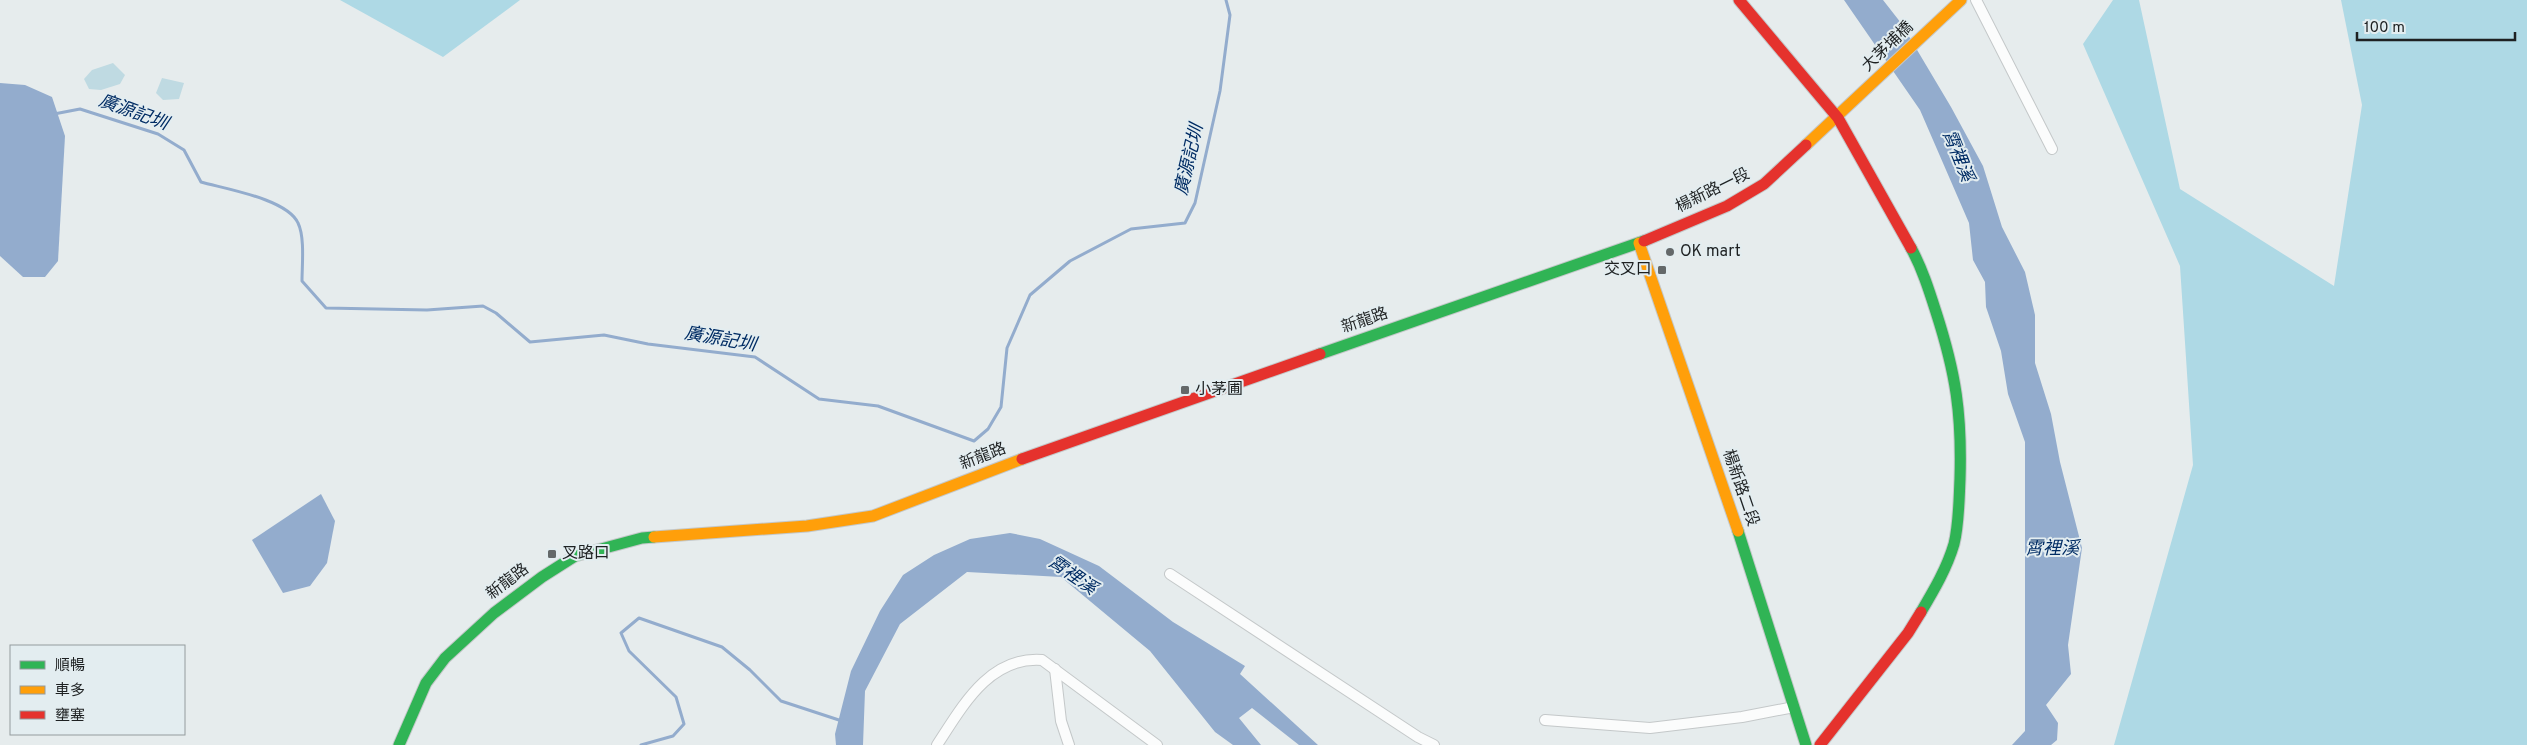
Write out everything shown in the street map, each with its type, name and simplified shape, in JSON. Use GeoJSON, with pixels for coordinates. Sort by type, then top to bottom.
{"type":"FeatureCollection","features":[{"type":"Feature","properties":{"kind":"street"},"geometry":{"type":"LineString","coordinates":[[1739,0],[1838,118],[1914,253],[1930,292],[1951,358],[1958,394],[1961,436],[1960,488],[1954,543],[1942,576],[1908,632],[1820,745]]}},
{"type":"Feature","properties":{"kind":"street","name":"大茅埔橋"},"geometry":{"type":"LineString","coordinates":[[1838,118],[1961,0]]}},
{"type":"Feature","properties":{"kind":"street"},"geometry":{"type":"LineString","coordinates":[[1976,0],[2052,149]]}},
{"type":"Feature","properties":{"kind":"street","name":"楊新路一段"},"geometry":{"type":"LineString","coordinates":[[1639,242],[1727,206],[1764,184],[1838,118]]}},
{"type":"Feature","properties":{"kind":"street","name":"楊新路二段"},"geometry":{"type":"LineString","coordinates":[[1639,242],[1750,569],[1806,745]]}},
{"type":"Feature","properties":{"kind":"street","name":"新龍路"},"geometry":{"type":"LineString","coordinates":[[399,745],[426,683],[445,658],[500,608],[542,577],[575,556],[642,538],[808,526],[873,516],[1080,437],[1639,242]]}},
{"type":"Feature","properties":{"kind":"street"},"geometry":{"type":"LineString","coordinates":[[1170,574],[1418,737],[1434,745]]}},
{"type":"Feature","properties":{"kind":"street"},"geometry":{"type":"LineString","coordinates":[[936,745],[964,705],[985,680],[1002,668],[1025,658],[1042,660],[1157,745]]}},
{"type":"Feature","properties":{"kind":"street"},"geometry":{"type":"LineString","coordinates":[[1055,669],[1061,721],[1069,745]]}},
{"type":"Feature","properties":{"kind":"street"},"geometry":{"type":"LineString","coordinates":[[1545,720],[1650,728],[1742,717],[1794,707]]}},
{"type":"Feature","properties":{"kind":"shaded area"},"geometry":{"type":"Polygon","coordinates":[[[340,0],[520,0],[443,57],[340,0]]]}},
{"type":"Feature","properties":{"kind":"shaded area"},"geometry":{"type":"Polygon","coordinates":[[[2113,0],[2139,0],[2180,189],[2334,286],[2362,105],[2341,0],[2527,0],[2527,745],[2114,745],[2193,465],[2180,266],[2083,44],[2113,0]]]}},
{"type":"Feature","properties":{"kind":"shaded area"},"geometry":{"type":"Polygon","coordinates":[[[113,63],[125,75],[120,84],[101,90],[89,89],[84,79],[92,70],[113,63]]]}},
{"type":"Feature","properties":{"kind":"shaded area"},"geometry":{"type":"Polygon","coordinates":[[[162,78],[184,83],[179,99],[163,100],[156,93],[162,78]]]}},
{"type":"Feature","properties":{"kind":"water","name":"霄裡溪"},"geometry":{"type":"Polygon","coordinates":[[[1844,0],[1883,0],[1901,23],[1951,107],[1983,166],[2002,227],[2025,272],[2035,315],[2035,363],[2051,414],[2060,462],[2082,548],[2068,645],[2071,674],[2046,705],[2058,723],[2057,740],[2051,745],[2012,745],[2025,731],[2025,442],[2008,394],[2001,351],[1986,307],[1985,282],[1973,260],[1969,223],[1920,110],[1844,0]]]}},
{"type":"Feature","properties":{"kind":"water"},"geometry":{"type":"Polygon","coordinates":[[[0,83],[25,85],[52,97],[65,136],[58,261],[45,277],[23,277],[0,256],[0,83]]]}},
{"type":"Feature","properties":{"kind":"water"},"geometry":{"type":"Polygon","coordinates":[[[321,494],[335,521],[327,563],[310,586],[283,593],[252,540],[321,494]]]}},
{"type":"Feature","properties":{"kind":"water","name":"霄裡溪"},"geometry":{"type":"Polygon","coordinates":[[[1010,533],[1040,539],[1099,566],[1173,622],[1245,666],[1240,674],[1318,745],[1299,745],[1252,708],[1239,718],[1261,745],[1233,745],[1215,732],[1150,651],[1061,577],[967,572],[900,624],[865,691],[863,745],[836,745],[835,734],[851,671],[880,611],[903,575],[934,555],[970,539],[1010,533]]]}},
{"type":"Feature","properties":{"kind":"waterway","name":"廣源記圳"},"geometry":{"type":"LineString","coordinates":[[54,114],[80,109],[158,134],[184,150],[201,182],[255,196],[282,207],[298,223],[302,236],[302,281],[326,308],[427,310],[483,306],[496,313],[530,342],[604,335],[648,344],[755,357],[819,399],[878,406],[974,441],[988,429],[1001,407],[1007,348],[1030,295],[1070,261],[1131,229],[1185,223],[1195,203],[1220,91],[1230,15],[1226,0]]}},
{"type":"Feature","properties":{"kind":"waterway"},"geometry":{"type":"LineString","coordinates":[[641,745],[673,736],[684,724],[676,697],[629,651],[621,633],[639,618],[722,647],[750,670],[781,701],[842,721]]}},
{"type":"Feature","properties":{"kind":"traffic: fast"},"geometry":{"type":"LineString","coordinates":[[1320,354],[1644,241]]}},
{"type":"Feature","properties":{"kind":"traffic: fast"},"geometry":{"type":"LineString","coordinates":[[1911,248],[1928,287],[1943,334],[1953,375],[1960,434],[1959,504],[1954,544],[1944,570],[1921,612]]}},
{"type":"Feature","properties":{"kind":"traffic: fast"},"geometry":{"type":"LineString","coordinates":[[1738,531],[1806,745]]}},
{"type":"Feature","properties":{"kind":"traffic: fast"},"geometry":{"type":"LineString","coordinates":[[399,745],[426,683],[445,658],[494,613],[542,577],[575,556],[642,538],[654,537]]}},
{"type":"Feature","properties":{"kind":"traffic: slow"},"geometry":{"type":"LineString","coordinates":[[1806,145],[1961,0]]}},
{"type":"Feature","properties":{"kind":"traffic: slow"},"geometry":{"type":"LineString","coordinates":[[1639,243],[1738,531]]}},
{"type":"Feature","properties":{"kind":"traffic: slow"},"geometry":{"type":"LineString","coordinates":[[654,537],[807,526],[873,516],[1022,459]]}},
{"type":"Feature","properties":{"kind":"traffic: jam"},"geometry":{"type":"LineString","coordinates":[[1739,0],[1838,118],[1911,248]]}},
{"type":"Feature","properties":{"kind":"traffic: jam"},"geometry":{"type":"LineString","coordinates":[[1644,241],[1727,206],[1764,184],[1806,145]]}},
{"type":"Feature","properties":{"kind":"traffic: jam"},"geometry":{"type":"LineString","coordinates":[[1022,459],[1320,354]]}},
{"type":"Feature","properties":{"kind":"traffic: jam"},"geometry":{"type":"LineString","coordinates":[[1820,745],[1908,633],[1921,612]]}},
{"type":"Feature","properties":{"kind":"place","name":"OK mart"},"geometry":{"type":"Point","coordinates":[1670,252]}},
{"type":"Feature","properties":{"kind":"place","name":"交叉口"},"geometry":{"type":"Point","coordinates":[1662,270]}},
{"type":"Feature","properties":{"kind":"place","name":"小茅圃"},"geometry":{"type":"Point","coordinates":[1185,390]}},
{"type":"Feature","properties":{"kind":"place","name":"叉路口"},"geometry":{"type":"Point","coordinates":[552,554]}}]}
